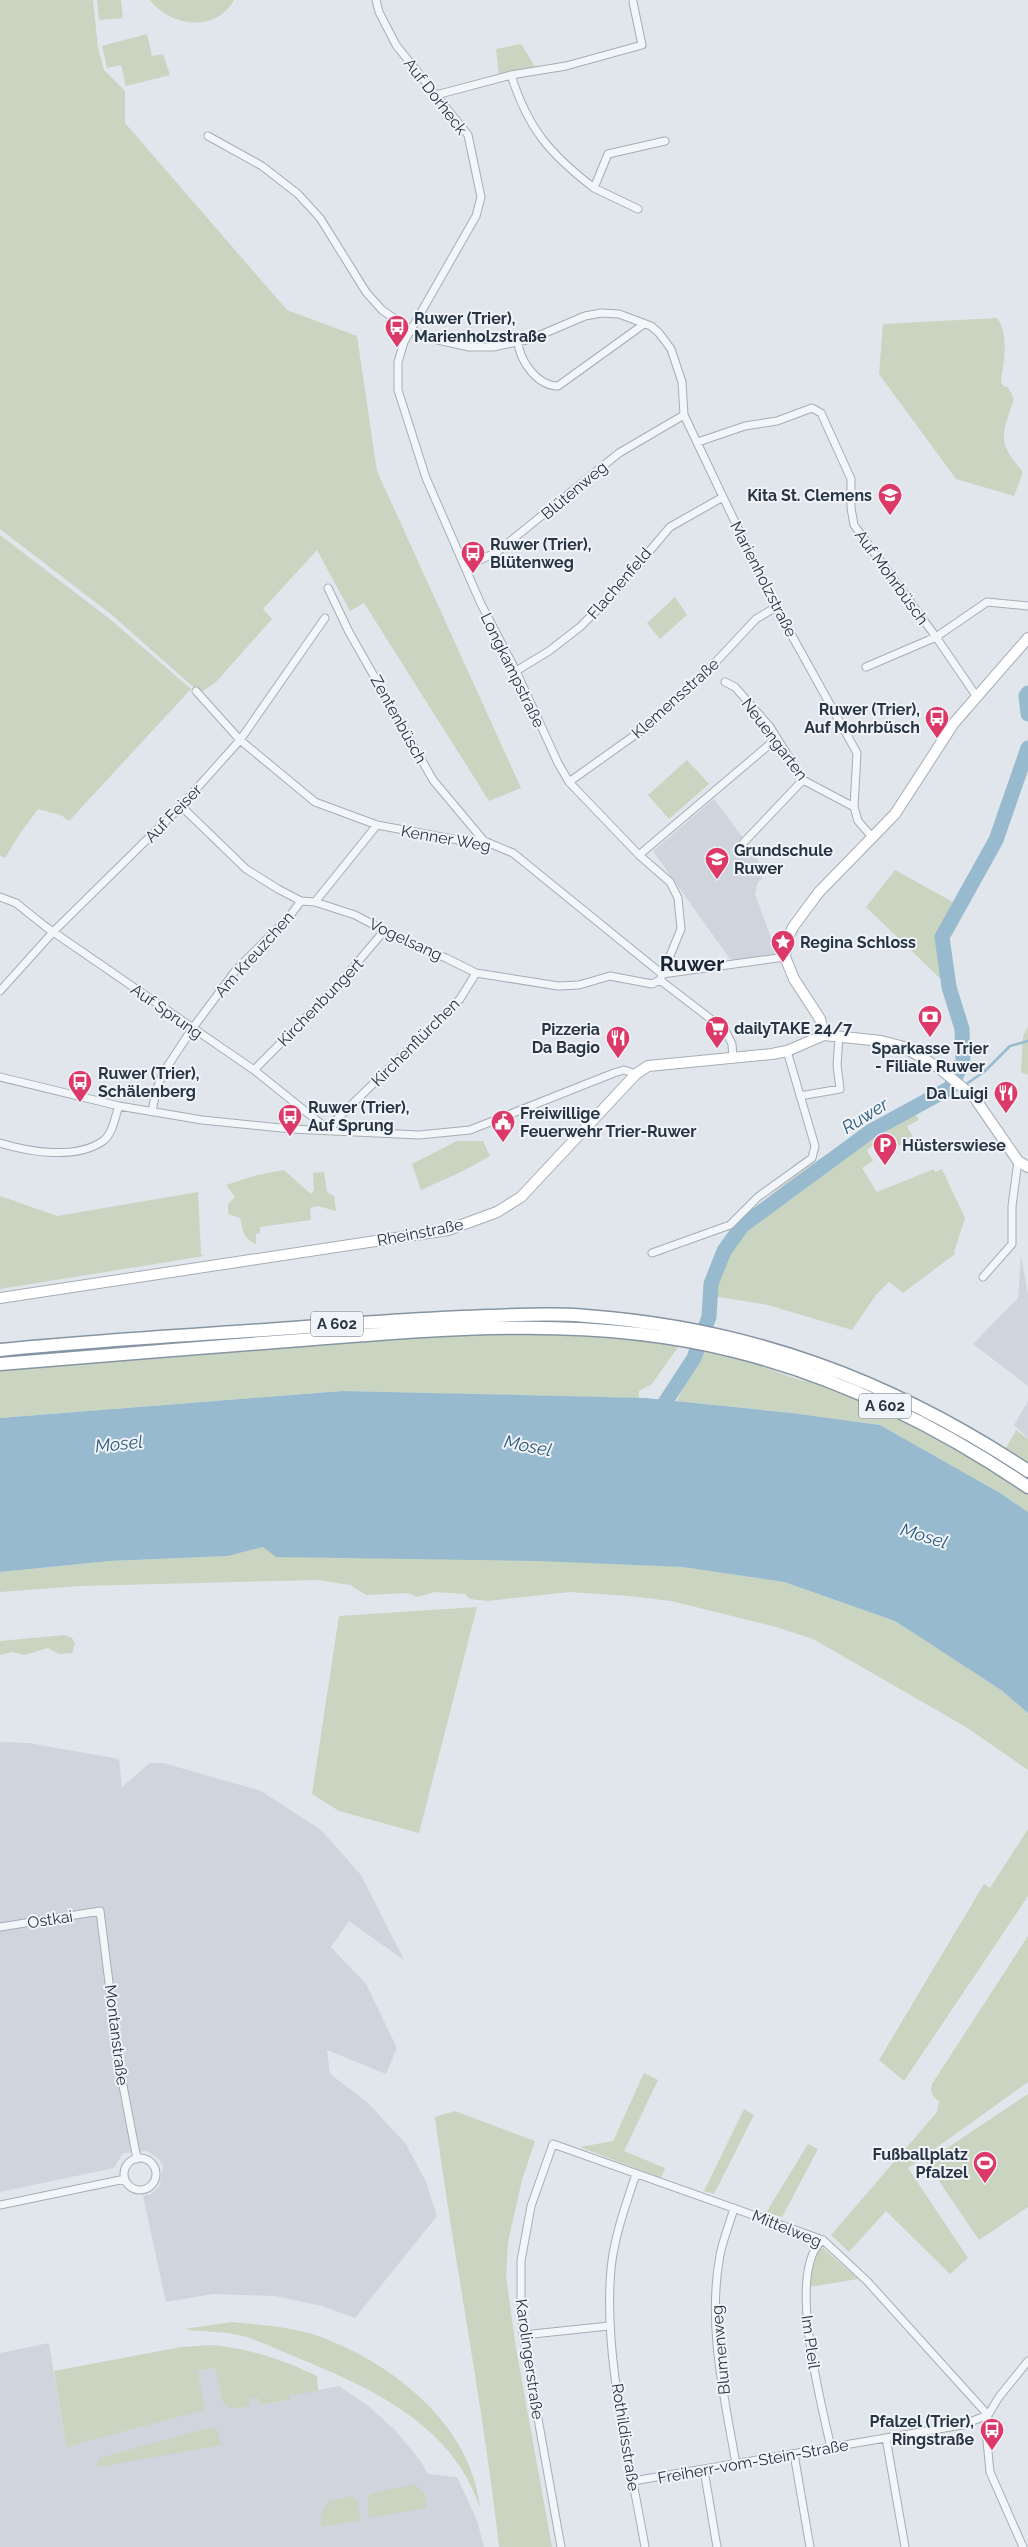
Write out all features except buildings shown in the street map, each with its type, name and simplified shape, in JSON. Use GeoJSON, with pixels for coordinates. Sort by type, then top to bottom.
{"type":"FeatureCollection","features":[{"type":"Feature","properties":{"kind":"highway","name":"A 602"},"geometry":{"type":"LineString","coordinates":[[0,1350],[462,1317],[583,1315],[671,1332],[821,1377],[883,1404],[947,1437],[1028,1487]]}},
{"type":"Feature","properties":{"kind":"highway","name":"A 602"},"geometry":{"type":"LineString","coordinates":[[0,1364],[451,1330],[532,1327],[671,1332],[740,1339],[828,1366],[888,1392],[960,1429],[1028,1471]]}},
{"type":"Feature","properties":{"kind":"main road"},"geometry":{"type":"LineString","coordinates":[[824,1035],[820,1019],[794,979],[785,957],[786,942],[798,917],[894,814],[914,788],[945,735],[1028,638]]}},
{"type":"Feature","properties":{"kind":"main road","name":"Rheinstraße"},"geometry":{"type":"LineString","coordinates":[[0,1298],[448,1230],[497,1212],[521,1197],[636,1074],[656,1064],[733,1059],[787,1051],[824,1035],[880,1041],[904,1047],[939,1068],[974,1097],[1018,1161]]}},
{"type":"Feature","properties":{"kind":"main road"},"geometry":{"type":"LineString","coordinates":[[1018,1161],[1028,1167]]}},
{"type":"Feature","properties":{"kind":"street","name":"Auf Dorheck"},"geometry":{"type":"LineString","coordinates":[[376,0],[379,12],[396,45],[468,135],[481,197],[476,216],[410,330]]}},
{"type":"Feature","properties":{"kind":"street"},"geometry":{"type":"LineString","coordinates":[[436,94],[511,74],[566,66],[642,45],[633,2]]}},
{"type":"Feature","properties":{"kind":"street"},"geometry":{"type":"LineString","coordinates":[[511,74],[520,103],[544,144],[566,167],[594,188],[638,209]]}},
{"type":"Feature","properties":{"kind":"street","name":"Marienholzstraße"},"geometry":{"type":"LineString","coordinates":[[208,136],[262,166],[298,194],[320,218],[366,292],[382,310],[410,330],[429,338],[469,346],[494,347],[531,339],[585,316],[601,313],[619,314],[644,324],[659,333],[672,350],[682,382],[684,415],[776,608],[857,753],[854,807],[858,821],[873,838]]}},
{"type":"Feature","properties":{"kind":"street"},"geometry":{"type":"LineString","coordinates":[[594,188],[608,154],[665,141]]}},
{"type":"Feature","properties":{"kind":"street"},"geometry":{"type":"LineString","coordinates":[[518,341],[518,351],[540,382],[549,386],[558,386],[644,324]]}},
{"type":"Feature","properties":{"kind":"street","name":"Longkampstraße"},"geometry":{"type":"LineString","coordinates":[[410,330],[400,351],[398,390],[426,478],[481,604],[516,670],[548,744],[569,782],[639,855],[670,882],[681,909],[681,929],[661,977]]}},
{"type":"Feature","properties":{"kind":"street","name":"Auf Mohrbüsch"},"geometry":{"type":"LineString","coordinates":[[698,442],[745,426],[777,421],[812,408],[821,413],[852,479],[851,508],[854,525],[936,636],[977,697]]}},
{"type":"Feature","properties":{"kind":"street","name":"Blütenweg"},"geometry":{"type":"LineString","coordinates":[[465,567],[497,552],[619,453],[684,415]]}},
{"type":"Feature","properties":{"kind":"street","name":"Flachenfeld"},"geometry":{"type":"LineString","coordinates":[[516,670],[549,651],[580,627],[614,593],[670,527],[723,497]]}},
{"type":"Feature","properties":{"kind":"street","name":"Zentenbüsch"},"geometry":{"type":"LineString","coordinates":[[328,588],[349,632],[433,780],[484,841]]}},
{"type":"Feature","properties":{"kind":"street","name":"Auf Mohrbüsch"},"geometry":{"type":"LineString","coordinates":[[866,667],[936,636],[987,602],[1028,606]]}},
{"type":"Feature","properties":{"kind":"street","name":"Klemensstraße"},"geometry":{"type":"LineString","coordinates":[[569,782],[649,725],[711,667],[756,619],[776,608]]}},
{"type":"Feature","properties":{"kind":"street","name":"Auf Feiser"},"geometry":{"type":"LineString","coordinates":[[0,991],[54,931],[181,806],[240,740],[325,618]]}},
{"type":"Feature","properties":{"kind":"street","name":"Neuengarten"},"geometry":{"type":"LineString","coordinates":[[726,682],[735,687],[764,720],[803,780],[854,807]]}},
{"type":"Feature","properties":{"kind":"street","name":"Kenner Weg"},"geometry":{"type":"LineString","coordinates":[[196,691],[240,740],[315,802],[377,825],[458,840],[484,841],[513,853],[726,1030],[732,1044],[733,1059]]}},
{"type":"Feature","properties":{"kind":"street"},"geometry":{"type":"LineString","coordinates":[[639,855],[776,739]]}},
{"type":"Feature","properties":{"kind":"street"},"geometry":{"type":"LineString","coordinates":[[744,842],[803,780]]}},
{"type":"Feature","properties":{"kind":"street","name":"Vogelsang"},"geometry":{"type":"LineString","coordinates":[[181,806],[246,870],[301,900],[315,902],[355,915],[384,931],[476,973],[558,986],[579,985],[610,976],[652,984],[661,977],[785,957]]}},
{"type":"Feature","properties":{"kind":"street"},"geometry":{"type":"LineString","coordinates":[[315,902],[377,825]]}},
{"type":"Feature","properties":{"kind":"street","name":"Auf Sprung"},"geometry":{"type":"LineString","coordinates":[[0,897],[16,903],[192,1029],[254,1070],[330,1131]]}},
{"type":"Feature","properties":{"kind":"street","name":"Am Kreuzchen"},"geometry":{"type":"LineString","coordinates":[[152,1111],[156,1091],[163,1073],[192,1029],[236,970],[289,917],[301,900]]}},
{"type":"Feature","properties":{"kind":"street","name":"Kirchenbungert"},"geometry":{"type":"LineString","coordinates":[[254,1070],[340,983],[384,931]]}},
{"type":"Feature","properties":{"kind":"street","name":"Kirchenflürchen"},"geometry":{"type":"LineString","coordinates":[[330,1131],[337,1119],[460,999],[476,973]]}},
{"type":"Feature","properties":{"kind":"street"},"geometry":{"type":"LineString","coordinates":[[800,1096],[840,1089],[837,1065],[839,1036]]}},
{"type":"Feature","properties":{"kind":"street"},"geometry":{"type":"LineString","coordinates":[[652,1253],[730,1225],[758,1197],[812,1158],[815,1146],[787,1051]]}},
{"type":"Feature","properties":{"kind":"street"},"geometry":{"type":"LineString","coordinates":[[0,1077],[119,1106],[202,1120],[330,1131],[419,1135],[470,1130],[614,1073],[624,1070],[636,1074]]}},
{"type":"Feature","properties":{"kind":"street"},"geometry":{"type":"LineString","coordinates":[[0,1143],[29,1151],[52,1153],[90,1147],[103,1141],[109,1134],[119,1106]]}},
{"type":"Feature","properties":{"kind":"street"},"geometry":{"type":"LineString","coordinates":[[983,1277],[1012,1244],[1012,1206],[1018,1161]]}},
{"type":"Feature","properties":{"kind":"street","name":"Ostkai"},"geometry":{"type":"LineString","coordinates":[[0,1927],[100,1911]]}},
{"type":"Feature","properties":{"kind":"street","name":"Montanstraße"},"geometry":{"type":"LineString","coordinates":[[100,1911],[120,2070],[137,2158]]}},
{"type":"Feature","properties":{"kind":"street","name":"Mittelweg"},"geometry":{"type":"LineString","coordinates":[[553,2144],[823,2240],[867,2281],[988,2415]]}},
{"type":"Feature","properties":{"kind":"street","name":"Karolingerstraße"},"geometry":{"type":"LineString","coordinates":[[553,2144],[531,2206],[521,2261],[523,2335],[561,2547]]}},
{"type":"Feature","properties":{"kind":"street"},"geometry":{"type":"LineString","coordinates":[[137,2158],[147,2160],[154,2166],[156,2176],[154,2183],[140,2190],[132,2187],[125,2179],[126,2168],[137,2158]]}},
{"type":"Feature","properties":{"kind":"street","name":"Rothildisstraße"},"geometry":{"type":"LineString","coordinates":[[636,2174],[621,2219],[611,2268],[609,2326],[645,2547]]}},
{"type":"Feature","properties":{"kind":"street"},"geometry":{"type":"LineString","coordinates":[[0,2205],[125,2179]]}},
{"type":"Feature","properties":{"kind":"street","name":"Blumenweg"},"geometry":{"type":"LineString","coordinates":[[734,2208],[720,2254],[715,2323],[718,2354],[736,2464]]}},
{"type":"Feature","properties":{"kind":"street","name":"Im Pleil"},"geometry":{"type":"LineString","coordinates":[[823,2240],[815,2246],[810,2254],[806,2307],[817,2384],[830,2448]]}},
{"type":"Feature","properties":{"kind":"street"},"geometry":{"type":"LineString","coordinates":[[523,2335],[609,2326]]}},
{"type":"Feature","properties":{"kind":"street"},"geometry":{"type":"LineString","coordinates":[[1028,2362],[999,2397],[988,2415],[988,2467],[1024,2547],[1028,2545]]}},
{"type":"Feature","properties":{"kind":"street","name":"Freiherr-vom-Stein-Straße"},"geometry":{"type":"LineString","coordinates":[[633,2481],[962,2425],[988,2415]]}},
{"type":"Feature","properties":{"kind":"street"},"geometry":{"type":"LineString","coordinates":[[886,2438],[905,2547]]}},
{"type":"Feature","properties":{"kind":"street"},"geometry":{"type":"LineString","coordinates":[[794,2454],[810,2547]]}},
{"type":"Feature","properties":{"kind":"street"},"geometry":{"type":"LineString","coordinates":[[704,2470],[717,2547]]}},
{"type":"Feature","properties":{"kind":"shaded area","name":"Grundschule Ruwer"},"geometry":{"type":"Polygon","coordinates":[[[714,799],[752,850],[760,864],[762,879],[758,882],[755,894],[778,957],[740,961],[730,959],[653,851],[714,799]]]}},
{"type":"Feature","properties":{"kind":"shaded area"},"geometry":{"type":"Polygon","coordinates":[[[1021,1255],[1028,1295],[1028,1386],[973,1344],[1018,1298],[1021,1255]]]}},
{"type":"Feature","properties":{"kind":"shaded area"},"geometry":{"type":"Polygon","coordinates":[[[1028,1401],[1028,1438],[1014,1425],[1028,1401]]]}},
{"type":"Feature","properties":{"kind":"shaded area"},"geometry":{"type":"Polygon","coordinates":[[[0,1742],[29,1743],[119,1759],[122,1787],[150,1763],[163,1763],[261,1791],[321,1830],[361,1875],[404,1960],[349,1921],[331,1947],[366,1984],[397,2048],[386,2074],[327,2050],[330,2074],[367,2102],[406,2144],[426,2182],[437,2216],[355,2318],[322,2306],[275,2296],[213,2294],[166,2302],[143,2196],[151,2194],[159,2187],[163,2166],[158,2158],[147,2151],[123,2153],[114,2168],[0,2192],[0,1742]]]}},
{"type":"Feature","properties":{"kind":"shaded area"},"geometry":{"type":"Polygon","coordinates":[[[49,2343],[66,2447],[204,2410],[198,2371],[215,2368],[222,2402],[258,2398],[259,2405],[290,2400],[290,2396],[339,2386],[367,2405],[394,2429],[419,2459],[428,2474],[457,2477],[477,2520],[484,2547],[0,2547],[0,2353],[49,2343]]]}},
{"type":"Feature","properties":{"kind":"green space"},"geometry":{"type":"Polygon","coordinates":[[[0,0],[93,0],[98,48],[104,70],[125,91],[125,123],[287,310],[357,336],[377,471],[521,788],[489,801],[364,603],[350,611],[317,550],[263,609],[272,619],[216,682],[200,693],[112,615],[0,529],[0,0]]]}},
{"type":"Feature","properties":{"kind":"green space"},"geometry":{"type":"Polygon","coordinates":[[[97,0],[121,0],[123,18],[99,20],[97,0]]]}},
{"type":"Feature","properties":{"kind":"green space"},"geometry":{"type":"Polygon","coordinates":[[[150,0],[234,0],[226,11],[216,18],[205,22],[193,22],[181,21],[169,16],[150,0]]]}},
{"type":"Feature","properties":{"kind":"green space"},"geometry":{"type":"Polygon","coordinates":[[[147,34],[152,56],[163,54],[170,75],[126,86],[121,65],[107,68],[102,46],[147,34]]]}},
{"type":"Feature","properties":{"kind":"green space"},"geometry":{"type":"Polygon","coordinates":[[[521,44],[537,70],[499,77],[496,49],[521,44]]]}},
{"type":"Feature","properties":{"kind":"green space"},"geometry":{"type":"Polygon","coordinates":[[[997,318],[1005,341],[1001,383],[1008,387],[1014,399],[1004,430],[1005,445],[1023,472],[1014,496],[956,479],[879,374],[883,324],[997,318]]]}},
{"type":"Feature","properties":{"kind":"green space"},"geometry":{"type":"Polygon","coordinates":[[[0,535],[111,620],[191,689],[69,821],[61,815],[38,809],[5,858],[0,856],[0,535]]]}},
{"type":"Feature","properties":{"kind":"green space"},"geometry":{"type":"Polygon","coordinates":[[[675,597],[687,615],[660,639],[647,623],[675,597]]]}},
{"type":"Feature","properties":{"kind":"green space"},"geometry":{"type":"Polygon","coordinates":[[[687,760],[709,784],[669,819],[648,795],[687,760]]]}},
{"type":"Feature","properties":{"kind":"green space"},"geometry":{"type":"Polygon","coordinates":[[[895,870],[960,906],[942,937],[949,987],[866,907],[895,870]]]}},
{"type":"Feature","properties":{"kind":"green space"},"geometry":{"type":"Polygon","coordinates":[[[1028,1027],[1028,1075],[1021,1072],[1023,1036],[1028,1027]]]}},
{"type":"Feature","properties":{"kind":"green space"},"geometry":{"type":"Polygon","coordinates":[[[911,1104],[919,1120],[907,1126],[913,1137],[882,1156],[874,1144],[867,1150],[873,1161],[862,1168],[877,1192],[934,1169],[935,1172],[942,1169],[965,1218],[955,1254],[903,1293],[889,1282],[876,1295],[852,1330],[768,1305],[707,1295],[710,1272],[721,1247],[741,1223],[766,1199],[827,1154],[911,1104]]]}},
{"type":"Feature","properties":{"kind":"green space"},"geometry":{"type":"Polygon","coordinates":[[[457,1141],[483,1141],[490,1156],[461,1172],[421,1190],[412,1164],[457,1141]]]}},
{"type":"Feature","properties":{"kind":"green space"},"geometry":{"type":"Polygon","coordinates":[[[284,1170],[311,1194],[314,1190],[313,1173],[324,1172],[327,1192],[334,1196],[336,1211],[318,1206],[310,1208],[311,1220],[260,1227],[260,1233],[256,1234],[256,1244],[246,1237],[240,1218],[228,1214],[228,1204],[235,1197],[226,1185],[257,1175],[284,1170]]]}},
{"type":"Feature","properties":{"kind":"green space"},"geometry":{"type":"Polygon","coordinates":[[[198,1192],[201,1254],[204,1256],[0,1289],[0,1196],[57,1216],[198,1192]]]}},
{"type":"Feature","properties":{"kind":"green space"},"geometry":{"type":"Polygon","coordinates":[[[533,1333],[640,1340],[678,1347],[652,1384],[639,1391],[639,1398],[342,1391],[0,1418],[0,1369],[388,1339],[533,1333]]]}},
{"type":"Feature","properties":{"kind":"green space"},"geometry":{"type":"Polygon","coordinates":[[[700,1351],[733,1356],[800,1380],[819,1383],[876,1407],[990,1469],[1028,1494],[1028,1512],[1000,1493],[880,1425],[792,1413],[677,1401],[700,1351]]]}},
{"type":"Feature","properties":{"kind":"green space"},"geometry":{"type":"Polygon","coordinates":[[[1016,1430],[1028,1439],[1028,1462],[1006,1448],[1016,1430]]]}},
{"type":"Feature","properties":{"kind":"green space"},"geometry":{"type":"Polygon","coordinates":[[[263,1547],[682,1567],[784,1582],[895,1621],[1001,1690],[1028,1713],[1028,1770],[966,1727],[813,1639],[776,1627],[671,1601],[570,1592],[488,1601],[470,1599],[465,1594],[435,1592],[417,1597],[408,1593],[366,1595],[350,1585],[317,1580],[80,1586],[0,1592],[0,1572],[110,1561],[228,1556],[263,1547]]]}},
{"type":"Feature","properties":{"kind":"green space"},"geometry":{"type":"Polygon","coordinates":[[[477,1607],[419,1833],[339,1811],[312,1794],[339,1616],[477,1607]]]}},
{"type":"Feature","properties":{"kind":"green space"},"geometry":{"type":"Polygon","coordinates":[[[65,1635],[72,1638],[75,1644],[72,1653],[59,1654],[48,1648],[24,1655],[13,1652],[0,1655],[0,1641],[65,1635]]]}},
{"type":"Feature","properties":{"kind":"green space"},"geometry":{"type":"Polygon","coordinates":[[[1028,1829],[1028,1896],[904,2081],[879,2060],[984,1884],[990,1888],[1028,1829]]]}},
{"type":"Feature","properties":{"kind":"green space"},"geometry":{"type":"Polygon","coordinates":[[[1028,1936],[1028,2082],[908,2168],[968,2258],[950,2274],[886,2211],[849,2252],[831,2235],[937,2112],[939,2101],[932,2094],[932,2084],[1028,1936]]]}},
{"type":"Feature","properties":{"kind":"green space"},"geometry":{"type":"Polygon","coordinates":[[[644,2073],[658,2080],[624,2151],[665,2168],[661,2178],[580,2147],[613,2141],[644,2073]]]}},
{"type":"Feature","properties":{"kind":"green space","name":"Fußballplatz Pfalzel"},"geometry":{"type":"Polygon","coordinates":[[[1028,2094],[1028,2207],[979,2240],[926,2162],[1028,2094]]]}},
{"type":"Feature","properties":{"kind":"green space"},"geometry":{"type":"Polygon","coordinates":[[[744,2109],[754,2115],[714,2194],[704,2191],[744,2109]]]}},
{"type":"Feature","properties":{"kind":"green space"},"geometry":{"type":"Polygon","coordinates":[[[455,2111],[535,2141],[522,2180],[508,2242],[506,2276],[516,2348],[552,2547],[499,2547],[485,2439],[435,2117],[455,2111]]]}},
{"type":"Feature","properties":{"kind":"green space"},"geometry":{"type":"Polygon","coordinates":[[[808,2144],[818,2149],[782,2217],[766,2213],[808,2144]]]}},
{"type":"Feature","properties":{"kind":"green space"},"geometry":{"type":"Polygon","coordinates":[[[823,2248],[858,2279],[809,2287],[813,2256],[817,2249],[823,2248]]]}},
{"type":"Feature","properties":{"kind":"green space"},"geometry":{"type":"Polygon","coordinates":[[[232,2322],[284,2328],[315,2335],[343,2346],[371,2361],[398,2379],[422,2399],[444,2423],[461,2449],[473,2477],[480,2508],[468,2479],[451,2454],[430,2432],[381,2397],[326,2370],[250,2338],[228,2333],[184,2329],[232,2322]]]}},
{"type":"Feature","properties":{"kind":"green space"},"geometry":{"type":"Polygon","coordinates":[[[211,2345],[252,2352],[304,2370],[317,2376],[318,2391],[290,2396],[290,2400],[259,2405],[258,2398],[249,2399],[249,2406],[232,2409],[222,2402],[215,2368],[198,2371],[205,2410],[66,2447],[54,2371],[181,2347],[211,2345]]]}},
{"type":"Feature","properties":{"kind":"green space"},"geometry":{"type":"Polygon","coordinates":[[[209,2428],[218,2430],[221,2445],[99,2467],[97,2464],[99,2458],[209,2428]]]}},
{"type":"Feature","properties":{"kind":"green space"},"geometry":{"type":"Polygon","coordinates":[[[414,2484],[424,2492],[427,2508],[369,2518],[367,2502],[370,2494],[414,2484]]]}},
{"type":"Feature","properties":{"kind":"green space"},"geometry":{"type":"Polygon","coordinates":[[[351,2496],[357,2500],[361,2520],[321,2527],[321,2515],[328,2502],[351,2496]]]}},
{"type":"Feature","properties":{"kind":"water","name":"Mosel"},"geometry":{"type":"Polygon","coordinates":[[[342,1391],[646,1398],[792,1413],[880,1425],[1000,1493],[1028,1512],[1028,1713],[1001,1690],[895,1621],[784,1582],[682,1567],[538,1561],[276,1557],[263,1547],[228,1556],[110,1561],[0,1572],[0,1418],[342,1391]]]}},
{"type":"Feature","properties":{"kind":"waterway","name":"Ruwer"},"geometry":{"type":"LineString","coordinates":[[1028,693],[1026,696],[1028,714]]}},
{"type":"Feature","properties":{"kind":"waterway","name":"Ruwer"},"geometry":{"type":"LineString","coordinates":[[655,1418],[694,1358],[709,1317],[711,1284],[724,1251],[742,1226],[871,1131],[950,1088],[963,1062],[962,1029],[949,987],[942,937],[996,840],[1028,748]]}},
{"type":"Feature","properties":{"kind":"waterway"},"geometry":{"type":"LineString","coordinates":[[965,1085],[985,1071],[1010,1046],[1028,1041]]}},
{"type":"Feature","properties":{"kind":"waterway","name":"Ruwer"},"geometry":{"type":"LineString","coordinates":[[950,1088],[958,1088]]}},
{"type":"Feature","properties":{"kind":"place","name":"Ruwer (Trier), Marienholzstraße"},"geometry":{"type":"Point","coordinates":[397,348]}},
{"type":"Feature","properties":{"kind":"place","name":"Kita St. Clemens"},"geometry":{"type":"Point","coordinates":[890,516]}},
{"type":"Feature","properties":{"kind":"place","name":"Ruwer (Trier), Blütenweg"},"geometry":{"type":"Point","coordinates":[473,574]}},
{"type":"Feature","properties":{"kind":"place","name":"Ruwer (Trier), Auf Mohrbüsch"},"geometry":{"type":"Point","coordinates":[937,739]}},
{"type":"Feature","properties":{"kind":"place","name":"Grundschule Ruwer"},"geometry":{"type":"Point","coordinates":[717,880]}},
{"type":"Feature","properties":{"kind":"place","name":"Regina Schloss"},"geometry":{"type":"Point","coordinates":[783,963]}},
{"type":"Feature","properties":{"kind":"place","name":"Sparkasse Trier - Filiale Ruwer"},"geometry":{"type":"Point","coordinates":[930,1038]}},
{"type":"Feature","properties":{"kind":"place","name":"dailyTAKE 24/7"},"geometry":{"type":"Point","coordinates":[717,1049]}},
{"type":"Feature","properties":{"kind":"place","name":"Pizzeria Da Bagio"},"geometry":{"type":"Point","coordinates":[618,1059]}},
{"type":"Feature","properties":{"kind":"place","name":"Ruwer (Trier), Schälenberg"},"geometry":{"type":"Point","coordinates":[80,1103]}},
{"type":"Feature","properties":{"kind":"place","name":"Da Luigi"},"geometry":{"type":"Point","coordinates":[1006,1114]}},
{"type":"Feature","properties":{"kind":"place","name":"Ruwer (Trier), Auf Sprung"},"geometry":{"type":"Point","coordinates":[290,1137]}},
{"type":"Feature","properties":{"kind":"place","name":"Freiwillige Feuerwehr Trier-Ruwer"},"geometry":{"type":"Point","coordinates":[503,1143]}},
{"type":"Feature","properties":{"kind":"place","name":"Hüsterswiese"},"geometry":{"type":"Point","coordinates":[885,1166]}},
{"type":"Feature","properties":{"kind":"place","name":"Fußballplatz Pfalzel"},"geometry":{"type":"Point","coordinates":[985,2184]}},
{"type":"Feature","properties":{"kind":"place","name":"Pfalzel (Trier), Ringstraße"},"geometry":{"type":"Point","coordinates":[992,2451]}},
{"type":"Feature","properties":{"kind":"district","name":"Ruwer"},"geometry":{"type":"Point","coordinates":[692,964]}}]}
